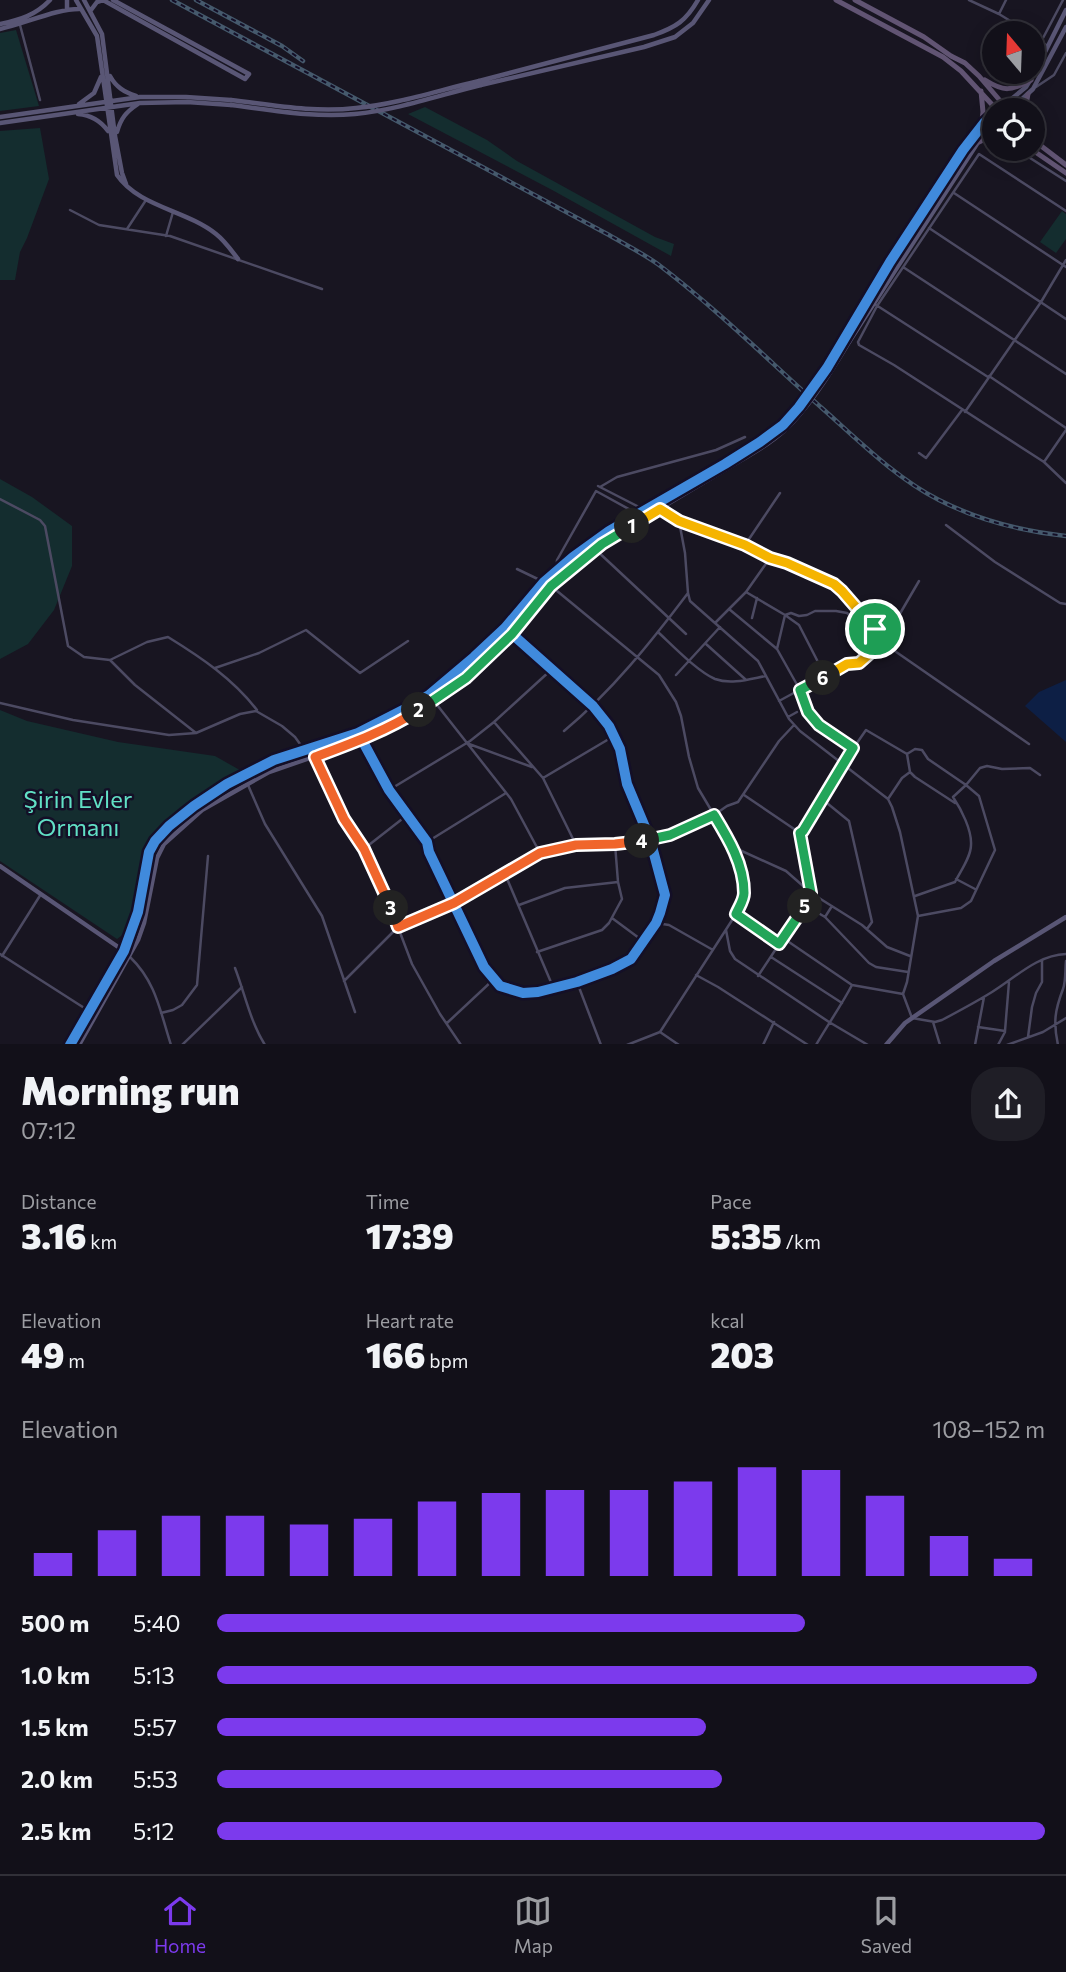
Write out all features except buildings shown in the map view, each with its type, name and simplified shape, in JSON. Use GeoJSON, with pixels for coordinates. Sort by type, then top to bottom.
{"type":"FeatureCollection","features":[{"type":"Feature","properties":{"kind":"main road"},"geometry":{"type":"LineString","coordinates":[[836,0],[943,57],[989,98]]}},
{"type":"Feature","properties":{"kind":"main road"},"geometry":{"type":"LineString","coordinates":[[855,0],[924,37],[965,63],[982,78]]}},
{"type":"Feature","properties":{"kind":"main road"},"geometry":{"type":"LineString","coordinates":[[979,76],[994,98]]}},
{"type":"Feature","properties":{"kind":"main road"},"geometry":{"type":"LineString","coordinates":[[991,84],[1008,89],[1023,84]]}},
{"type":"Feature","properties":{"kind":"main road"},"geometry":{"type":"LineString","coordinates":[[975,134],[982,120],[981,91]]}},
{"type":"Feature","properties":{"kind":"main road"},"geometry":{"type":"LineString","coordinates":[[1029,98],[1031,92]]}},
{"type":"Feature","properties":{"kind":"main road"},"geometry":{"type":"LineString","coordinates":[[1045,149],[1066,164]]}},
{"type":"Feature","properties":{"kind":"main road"},"geometry":{"type":"LineString","coordinates":[[1045,159],[1066,173]]}},
{"type":"Feature","properties":{"kind":"street"},"geometry":{"type":"LineString","coordinates":[[0,24],[32,15],[50,0]]}},
{"type":"Feature","properties":{"kind":"street"},"geometry":{"type":"LineString","coordinates":[[66,10],[67,0]]}},
{"type":"Feature","properties":{"kind":"street"},"geometry":{"type":"LineString","coordinates":[[76,0],[97,36],[105,73],[118,87],[140,100]]}},
{"type":"Feature","properties":{"kind":"street"},"geometry":{"type":"LineString","coordinates":[[84,0],[102,34],[113,137],[128,188],[215,233],[238,259]]}},
{"type":"Feature","properties":{"kind":"street"},"geometry":{"type":"LineString","coordinates":[[90,11],[93,5],[103,0],[245,79],[249,74],[113,0]]}},
{"type":"Feature","properties":{"kind":"street"},"geometry":{"type":"LineString","coordinates":[[480,83],[654,35],[681,23],[698,0]]}},
{"type":"Feature","properties":{"kind":"street"},"geometry":{"type":"LineString","coordinates":[[0,117],[76,106],[186,97],[330,110],[392,102],[644,47],[675,37],[693,23],[709,0]]}},
{"type":"Feature","properties":{"kind":"street"},"geometry":{"type":"LineString","coordinates":[[969,0],[1010,21]]}},
{"type":"Feature","properties":{"kind":"street"},"geometry":{"type":"LineString","coordinates":[[999,14],[1006,0]]}},
{"type":"Feature","properties":{"kind":"street"},"geometry":{"type":"LineString","coordinates":[[1045,34],[1063,0]]}},
{"type":"Feature","properties":{"kind":"street"},"geometry":{"type":"LineString","coordinates":[[0,29],[66,10],[81,9]]}},
{"type":"Feature","properties":{"kind":"street"},"geometry":{"type":"LineString","coordinates":[[1045,50],[1066,10]]}},
{"type":"Feature","properties":{"kind":"street"},"geometry":{"type":"LineString","coordinates":[[20,25],[40,100]]}},
{"type":"Feature","properties":{"kind":"street"},"geometry":{"type":"LineString","coordinates":[[1031,92],[1066,27]]}},
{"type":"Feature","properties":{"kind":"street"},"geometry":{"type":"LineString","coordinates":[[1021,98],[1054,75],[1066,53]]}},
{"type":"Feature","properties":{"kind":"street"},"geometry":{"type":"LineString","coordinates":[[76,106],[94,93],[105,73]]}},
{"type":"Feature","properties":{"kind":"street"},"geometry":{"type":"LineString","coordinates":[[1015,98],[1028,84]]}},
{"type":"Feature","properties":{"kind":"street"},"geometry":{"type":"LineString","coordinates":[[113,137],[124,114],[140,100]]}},
{"type":"Feature","properties":{"kind":"street"},"geometry":{"type":"LineString","coordinates":[[0,122],[70,113],[109,104]]}},
{"type":"Feature","properties":{"kind":"street"},"geometry":{"type":"LineString","coordinates":[[70,113],[87,115],[97,120],[113,137]]}},
{"type":"Feature","properties":{"kind":"street"},"geometry":{"type":"LineString","coordinates":[[847,341],[910,231],[982,125]]}},
{"type":"Feature","properties":{"kind":"street"},"geometry":{"type":"LineString","coordinates":[[982,137],[875,304],[859,338],[859,345],[1044,462],[1066,483]]}},
{"type":"Feature","properties":{"kind":"street"},"geometry":{"type":"LineString","coordinates":[[80,1044],[138,940],[157,858],[164,844],[202,810],[269,772],[362,740],[433,701],[466,678],[512,634],[551,586],[595,549],[725,467],[783,425],[903,267],[979,154],[1066,211]]}},
{"type":"Feature","properties":{"kind":"street"},"geometry":{"type":"LineString","coordinates":[[1035,161],[1066,181]]}},
{"type":"Feature","properties":{"kind":"street"},"geometry":{"type":"LineString","coordinates":[[954,193],[1065,266]]}},
{"type":"Feature","properties":{"kind":"street"},"geometry":{"type":"LineString","coordinates":[[127,229],[147,198]]}},
{"type":"Feature","properties":{"kind":"street"},"geometry":{"type":"LineString","coordinates":[[70,210],[99,225],[166,236],[321,289]]}},
{"type":"Feature","properties":{"kind":"street"},"geometry":{"type":"LineString","coordinates":[[166,236],[173,212]]}},
{"type":"Feature","properties":{"kind":"street"},"geometry":{"type":"LineString","coordinates":[[929,228],[1066,319]]}},
{"type":"Feature","properties":{"kind":"street"},"geometry":{"type":"LineString","coordinates":[[919,453],[926,458],[964,411],[1041,302],[1065,266],[1066,260]]}},
{"type":"Feature","properties":{"kind":"street"},"geometry":{"type":"LineString","coordinates":[[903,267],[1066,374]]}},
{"type":"Feature","properties":{"kind":"street"},"geometry":{"type":"LineString","coordinates":[[875,304],[1066,429],[1044,462]]}},
{"type":"Feature","properties":{"kind":"street"},"geometry":{"type":"LineString","coordinates":[[646,511],[599,486],[617,478],[716,450],[745,437]]}},
{"type":"Feature","properties":{"kind":"street"},"geometry":{"type":"LineString","coordinates":[[71,1044],[124,950],[138,912],[149,852],[155,841],[178,818],[227,784],[274,760],[358,733],[429,695],[505,628],[544,582],[609,531],[725,467]]}},
{"type":"Feature","properties":{"kind":"street"},"geometry":{"type":"LineString","coordinates":[[556,572],[557,560],[596,491],[639,516]]}},
{"type":"Feature","properties":{"kind":"street"},"geometry":{"type":"LineString","coordinates":[[745,545],[780,493]]}},
{"type":"Feature","properties":{"kind":"street"},"geometry":{"type":"LineString","coordinates":[[0,499],[40,520],[45,526],[68,646],[84,657],[110,660],[147,642],[168,638],[215,668],[244,693],[259,712],[282,726],[295,737],[305,751],[315,757],[344,819],[364,849],[385,893],[412,964],[460,1044]]}},
{"type":"Feature","properties":{"kind":"street"},"geometry":{"type":"LineString","coordinates":[[660,509],[679,521],[745,545],[834,584],[889,647],[1029,744]]}},
{"type":"Feature","properties":{"kind":"street"},"geometry":{"type":"LineString","coordinates":[[679,521],[690,601],[758,661],[794,725],[888,799],[900,832],[918,916],[903,994],[912,1018]]}},
{"type":"Feature","properties":{"kind":"street"},"geometry":{"type":"LineString","coordinates":[[946,525],[995,562],[1060,603],[1066,604]]}},
{"type":"Feature","properties":{"kind":"street"},"geometry":{"type":"LineString","coordinates":[[595,549],[686,634]]}},
{"type":"Feature","properties":{"kind":"street"},"geometry":{"type":"LineString","coordinates":[[715,622],[746,592],[770,558]]}},
{"type":"Feature","properties":{"kind":"street"},"geometry":{"type":"LineString","coordinates":[[517,569],[544,582]]}},
{"type":"Feature","properties":{"kind":"street"},"geometry":{"type":"LineString","coordinates":[[779,701],[847,664],[859,663],[884,641],[919,581]]}},
{"type":"Feature","properties":{"kind":"street"},"geometry":{"type":"LineString","coordinates":[[551,586],[659,675],[676,702],[681,716],[698,788],[733,847],[742,878],[744,896],[736,914],[660,1032],[630,1044]]}},
{"type":"Feature","properties":{"kind":"street"},"geometry":{"type":"LineString","coordinates":[[746,592],[799,625],[818,662]]}},
{"type":"Feature","properties":{"kind":"street"},"geometry":{"type":"LineString","coordinates":[[564,731],[593,706],[637,657],[688,593]]}},
{"type":"Feature","properties":{"kind":"street"},"geometry":{"type":"LineString","coordinates":[[751,618],[757,598]]}},
{"type":"Feature","properties":{"kind":"street"},"geometry":{"type":"LineString","coordinates":[[729,609],[777,649],[800,690],[808,712],[819,725],[853,748]]}},
{"type":"Feature","properties":{"kind":"street"},"geometry":{"type":"LineString","coordinates":[[785,615],[807,615],[815,611],[847,613],[858,622],[863,635],[877,647]]}},
{"type":"Feature","properties":{"kind":"street"},"geometry":{"type":"LineString","coordinates":[[777,649],[785,615]]}},
{"type":"Feature","properties":{"kind":"street"},"geometry":{"type":"LineString","coordinates":[[676,675],[720,627]]}},
{"type":"Feature","properties":{"kind":"street"},"geometry":{"type":"LineString","coordinates":[[215,668],[260,653],[306,630],[360,673],[408,641]]}},
{"type":"Feature","properties":{"kind":"street"},"geometry":{"type":"LineString","coordinates":[[658,632],[690,661],[715,678],[728,681],[766,676]]}},
{"type":"Feature","properties":{"kind":"street"},"geometry":{"type":"LineString","coordinates":[[362,740],[389,790],[427,842],[429,852],[484,967],[500,986],[523,993],[538,992],[577,982],[631,959],[656,923],[665,895],[650,839],[627,784],[620,749],[609,726],[593,706],[512,634]]}},
{"type":"Feature","properties":{"kind":"street"},"geometry":{"type":"LineString","coordinates":[[706,644],[747,680]]}},
{"type":"Feature","properties":{"kind":"street"},"geometry":{"type":"LineString","coordinates":[[110,660],[135,685],[196,733]]}},
{"type":"Feature","properties":{"kind":"street"},"geometry":{"type":"LineString","coordinates":[[389,790],[466,743],[494,722],[551,670]]}},
{"type":"Feature","properties":{"kind":"street"},"geometry":{"type":"LineString","coordinates":[[433,701],[516,807],[540,853]]}},
{"type":"Feature","properties":{"kind":"street"},"geometry":{"type":"LineString","coordinates":[[0,703],[73,720],[169,735],[196,733],[240,714],[259,712]]}},
{"type":"Feature","properties":{"kind":"street"},"geometry":{"type":"LineString","coordinates":[[788,717],[797,712]]}},
{"type":"Feature","properties":{"kind":"street"},"geometry":{"type":"LineString","coordinates":[[494,722],[542,778],[576,845]]}},
{"type":"Feature","properties":{"kind":"street"},"geometry":{"type":"LineString","coordinates":[[344,981],[398,927],[454,903],[540,853],[576,845],[615,844],[670,835],[738,803],[779,741],[794,725]]}},
{"type":"Feature","properties":{"kind":"street"},"geometry":{"type":"LineString","coordinates":[[800,833],[866,730],[907,754]]}},
{"type":"Feature","properties":{"kind":"street"},"geometry":{"type":"LineString","coordinates":[[542,778],[614,736]]}},
{"type":"Feature","properties":{"kind":"street"},"geometry":{"type":"LineString","coordinates":[[466,743],[532,767]]}},
{"type":"Feature","properties":{"kind":"street"},"geometry":{"type":"LineString","coordinates":[[907,754],[915,749],[922,750],[928,759],[979,796],[995,850],[971,901],[961,908],[918,916]]}},
{"type":"Feature","properties":{"kind":"street"},"geometry":{"type":"LineString","coordinates":[[907,754],[910,772],[958,805]]}},
{"type":"Feature","properties":{"kind":"street"},"geometry":{"type":"LineString","coordinates":[[914,897],[955,882],[972,844],[962,811],[953,797],[980,768],[1030,768],[1040,775]]}},
{"type":"Feature","properties":{"kind":"street"},"geometry":{"type":"LineString","coordinates":[[888,799],[902,778],[910,772]]}},
{"type":"Feature","properties":{"kind":"street"},"geometry":{"type":"LineString","coordinates":[[247,784],[265,824],[322,916],[355,1012]]}},
{"type":"Feature","properties":{"kind":"street"},"geometry":{"type":"LineString","coordinates":[[427,842],[506,793]]}},
{"type":"Feature","properties":{"kind":"street"},"geometry":{"type":"LineString","coordinates":[[744,795],[800,833],[811,893],[806,905],[758,975]]}},
{"type":"Feature","properties":{"kind":"street"},"geometry":{"type":"LineString","coordinates":[[822,799],[849,821],[872,922],[867,929]]}},
{"type":"Feature","properties":{"kind":"street"},"geometry":{"type":"LineString","coordinates":[[364,849],[406,816]]}},
{"type":"Feature","properties":{"kind":"street"},"geometry":{"type":"LineString","coordinates":[[537,952],[602,930],[612,918],[621,899],[615,844]]}},
{"type":"Feature","properties":{"kind":"street"},"geometry":{"type":"LineString","coordinates":[[733,847],[786,871],[811,893],[867,929],[887,947],[910,956]]}},
{"type":"Feature","properties":{"kind":"street"},"geometry":{"type":"LineString","coordinates":[[161,1013],[181,1005],[197,985],[208,856]]}},
{"type":"Feature","properties":{"kind":"street"},"geometry":{"type":"LineString","coordinates":[[0,866],[130,956],[142,969],[154,992],[171,1044]]}},
{"type":"Feature","properties":{"kind":"street"},"geometry":{"type":"LineString","coordinates":[[505,874],[553,988]]}},
{"type":"Feature","properties":{"kind":"street"},"geometry":{"type":"LineString","coordinates":[[956,880],[976,890]]}},
{"type":"Feature","properties":{"kind":"street"},"geometry":{"type":"LineString","coordinates":[[519,905],[565,888],[618,882]]}},
{"type":"Feature","properties":{"kind":"street"},"geometry":{"type":"LineString","coordinates":[[41,894],[1,955],[89,1011]]}},
{"type":"Feature","properties":{"kind":"street"},"geometry":{"type":"LineString","coordinates":[[806,905],[825,917],[869,963],[876,967],[908,972]]}},
{"type":"Feature","properties":{"kind":"street"},"geometry":{"type":"LineString","coordinates":[[825,917],[832,906]]}},
{"type":"Feature","properties":{"kind":"street"},"geometry":{"type":"LineString","coordinates":[[736,914],[779,944]]}},
{"type":"Feature","properties":{"kind":"street"},"geometry":{"type":"LineString","coordinates":[[887,1044],[892,1035],[912,1018],[994,961],[1066,917]]}},
{"type":"Feature","properties":{"kind":"street"},"geometry":{"type":"LineString","coordinates":[[612,918],[643,941]]}},
{"type":"Feature","properties":{"kind":"street"},"geometry":{"type":"LineString","coordinates":[[656,923],[669,925],[713,950]]}},
{"type":"Feature","properties":{"kind":"street"},"geometry":{"type":"LineString","coordinates":[[726,929],[730,951],[735,959],[866,1044]]}},
{"type":"Feature","properties":{"kind":"street"},"geometry":{"type":"LineString","coordinates":[[783,938],[852,985],[903,994]]}},
{"type":"Feature","properties":{"kind":"street"},"geometry":{"type":"LineString","coordinates":[[912,1018],[933,1022],[942,1020],[984,997],[1031,965],[1066,954]]}},
{"type":"Feature","properties":{"kind":"street"},"geometry":{"type":"LineString","coordinates":[[771,957],[842,1003]]}},
{"type":"Feature","properties":{"kind":"street"},"geometry":{"type":"LineString","coordinates":[[1028,1037],[1032,1007],[1042,982],[1042,960]]}},
{"type":"Feature","properties":{"kind":"street"},"geometry":{"type":"LineString","coordinates":[[1058,1044],[1054,1025],[1059,998],[1064,988],[1066,961]]}},
{"type":"Feature","properties":{"kind":"street"},"geometry":{"type":"LineString","coordinates":[[235,968],[247,1005],[264,1044]]}},
{"type":"Feature","properties":{"kind":"street"},"geometry":{"type":"LineString","coordinates":[[696,975],[807,1044]]}},
{"type":"Feature","properties":{"kind":"street"},"geometry":{"type":"LineString","coordinates":[[447,1023],[495,979]]}},
{"type":"Feature","properties":{"kind":"street"},"geometry":{"type":"LineString","coordinates":[[999,1044],[1005,1031],[1009,981]]}},
{"type":"Feature","properties":{"kind":"street"},"geometry":{"type":"LineString","coordinates":[[577,982],[601,1044]]}},
{"type":"Feature","properties":{"kind":"street"},"geometry":{"type":"LineString","coordinates":[[817,1044],[852,985]]}},
{"type":"Feature","properties":{"kind":"street"},"geometry":{"type":"LineString","coordinates":[[184,1044],[242,987]]}},
{"type":"Feature","properties":{"kind":"street"},"geometry":{"type":"LineString","coordinates":[[975,1044],[984,997]]}},
{"type":"Feature","properties":{"kind":"street"},"geometry":{"type":"LineString","coordinates":[[1010,1044],[1043,1032],[1066,1018]]}},
{"type":"Feature","properties":{"kind":"street"},"geometry":{"type":"LineString","coordinates":[[763,1044],[774,1022]]}},
{"type":"Feature","properties":{"kind":"street"},"geometry":{"type":"LineString","coordinates":[[933,1022],[940,1044]]}},
{"type":"Feature","properties":{"kind":"street"},"geometry":{"type":"LineString","coordinates":[[978,1027],[1005,1031]]}},
{"type":"Feature","properties":{"kind":"street"},"geometry":{"type":"LineString","coordinates":[[660,1032],[678,1044]]}},
{"type":"Feature","properties":{"kind":"green space"},"geometry":{"type":"Polygon","coordinates":[[[16,30],[39,106],[0,111],[0,33],[16,30]]]}},
{"type":"Feature","properties":{"kind":"green space"},"geometry":{"type":"Polygon","coordinates":[[[425,107],[655,237],[674,244],[671,256],[408,114],[425,107]]]}},
{"type":"Feature","properties":{"kind":"green space"},"geometry":{"type":"Polygon","coordinates":[[[40,128],[49,179],[20,252],[15,280],[0,280],[0,131],[40,128]]]}},
{"type":"Feature","properties":{"kind":"green space"},"geometry":{"type":"Polygon","coordinates":[[[1062,211],[1066,214],[1066,239],[1056,253],[1040,242],[1062,211]]]}},
{"type":"Feature","properties":{"kind":"green space"},"geometry":{"type":"Polygon","coordinates":[[[0,479],[32,497],[72,526],[72,566],[54,610],[28,644],[0,659],[0,479]]]}},
{"type":"Feature","properties":{"kind":"green space","name":"Şirin Evler Ormanı"},"geometry":{"type":"Polygon","coordinates":[[[0,710],[27,721],[118,742],[215,756],[245,773],[200,794],[160,827],[141,865],[129,930],[117,939],[0,861],[0,710]]]}},
{"type":"Feature","properties":{"kind":"water"},"geometry":{"type":"Polygon","coordinates":[[[1066,680],[1066,742],[1025,706],[1039,692],[1066,680]]]}},
{"type":"Feature","properties":{"kind":"railway"},"geometry":{"type":"LineString","coordinates":[[172,0],[653,261],[722,317],[878,458],[923,491],[985,519],[1017,528],[1066,536]]}},
{"type":"Feature","properties":{"kind":"railway"},"geometry":{"type":"LineString","coordinates":[[196,0],[282,46],[303,61]]}},
{"type":"Feature","properties":{"kind":"cycle path"},"geometry":{"type":"LineString","coordinates":[[71,1044],[124,951],[138,912],[149,852],[169,826],[227,784],[274,760],[358,733],[429,695],[505,628],[544,582],[573,557],[609,531],[725,464],[783,425],[827,368],[890,262],[982,126]]}},
{"type":"Feature","properties":{"kind":"cycle path"},"geometry":{"type":"LineString","coordinates":[[362,740],[389,790],[427,842],[429,852],[484,967],[500,986],[523,993],[538,992],[577,982],[631,959],[656,923],[665,895],[650,839],[627,784],[620,749],[609,726],[593,706],[512,634]]}},
{"type":"Feature","properties":{"kind":"route"},"geometry":{"type":"LineString","coordinates":[[660,509],[679,521],[745,545],[834,584],[875,629],[884,641],[859,663],[847,664],[800,690],[808,712],[819,725],[853,748],[800,833],[811,893],[806,905],[779,944],[736,914],[744,896],[742,878],[733,847],[714,815],[670,835],[615,844],[576,845],[540,853],[454,903],[398,927],[364,849],[344,819],[315,757],[362,740],[404,719],[466,678],[512,634],[551,586],[602,544],[660,509]]}}]}
